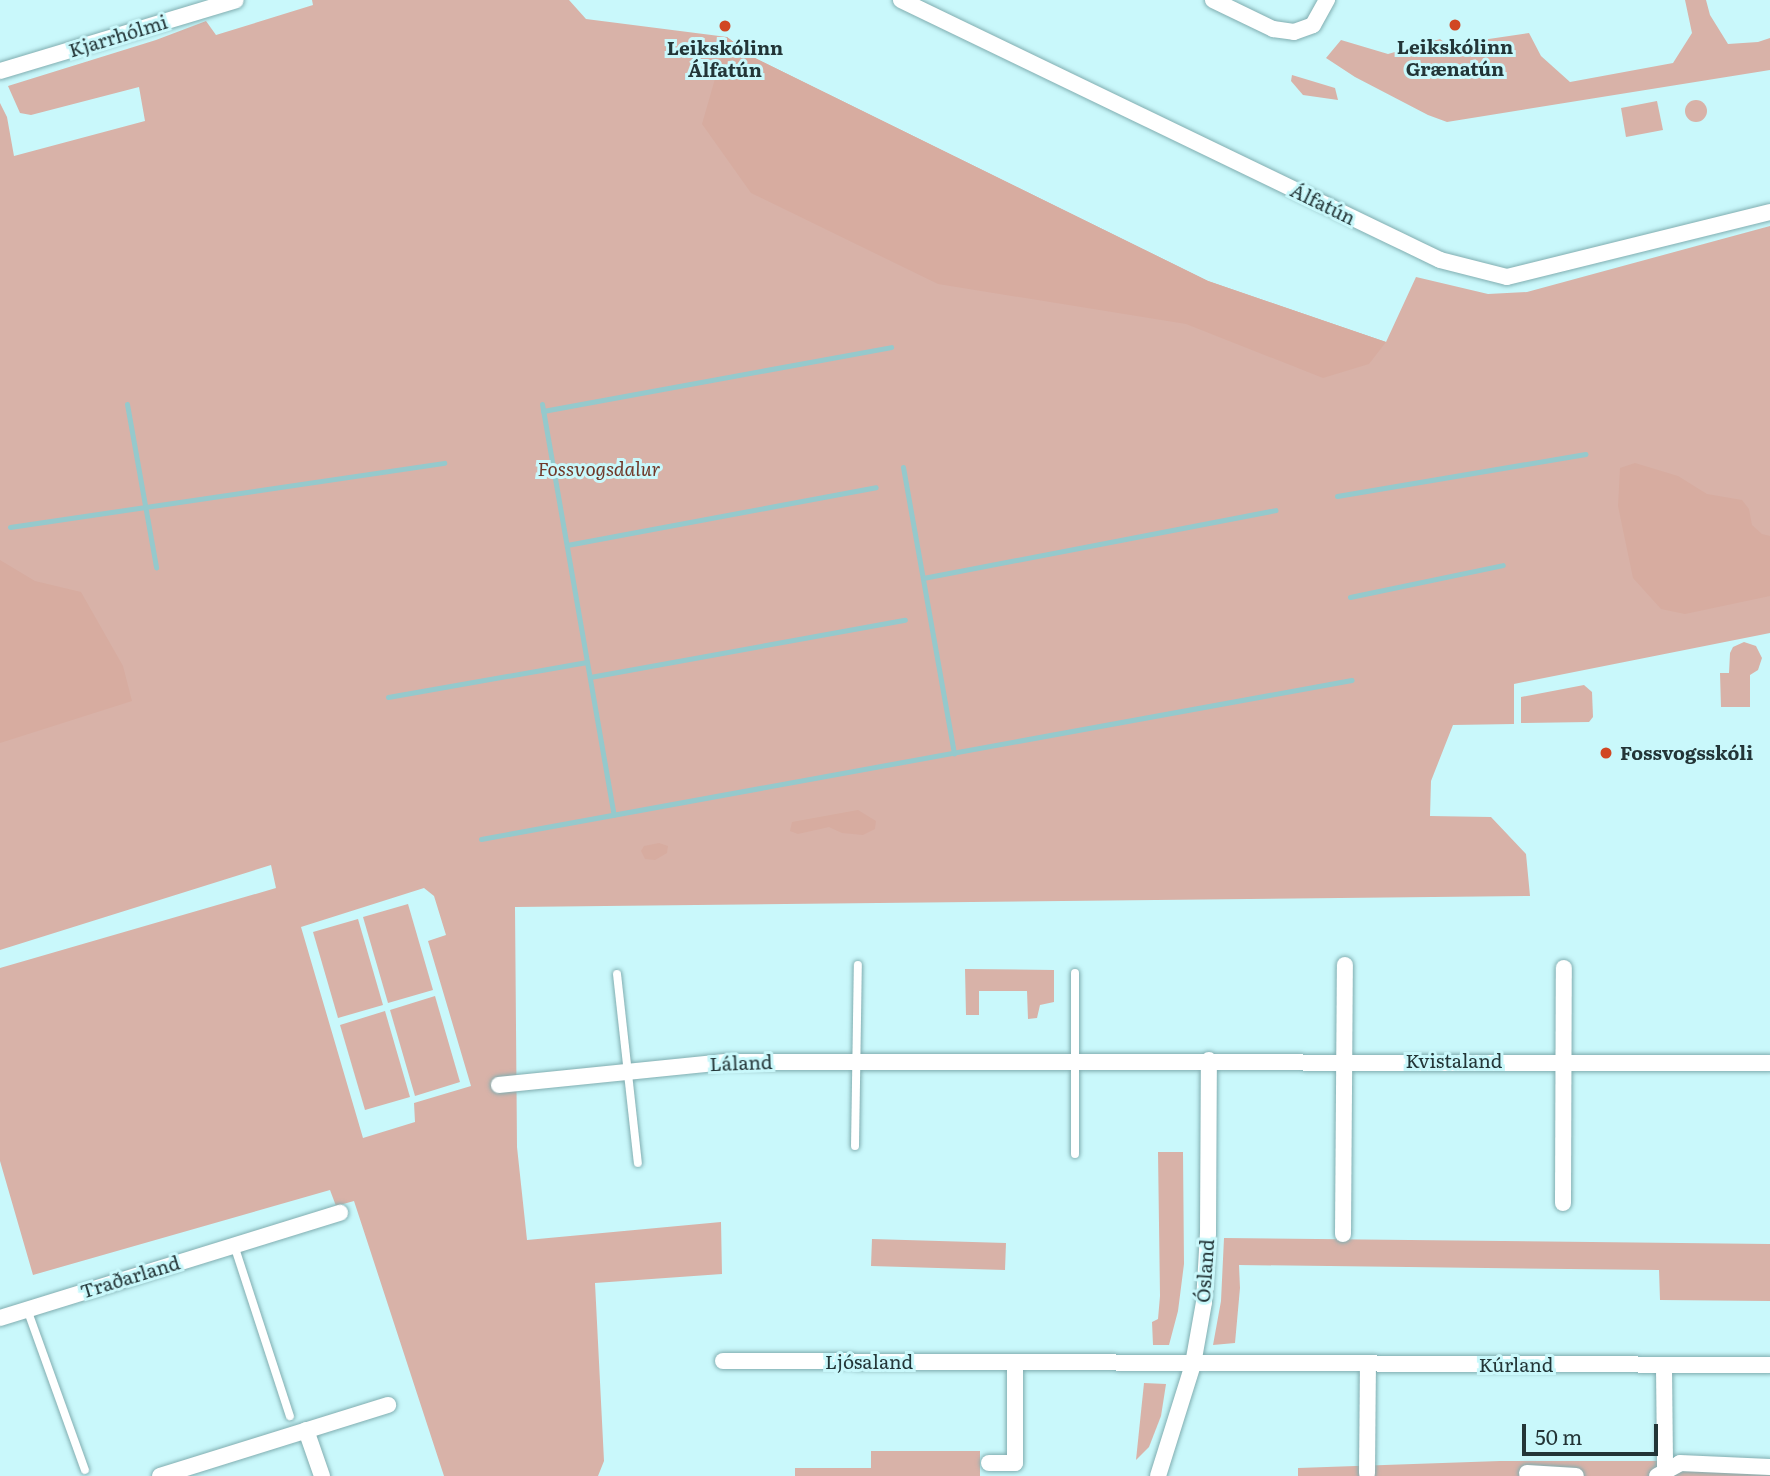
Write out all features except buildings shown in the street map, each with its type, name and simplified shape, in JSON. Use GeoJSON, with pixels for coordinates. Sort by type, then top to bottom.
{"type":"FeatureCollection","features":[{"type":"Feature","properties":{"kind":"street","name":"Kjarrhólmi"},"geometry":{"type":"LineString","coordinates":[[0,71],[236,0]]}},
{"type":"Feature","properties":{"kind":"street","name":"Álfatún"},"geometry":{"type":"LineString","coordinates":[[901,0],[1440,260],[1507,277],[1770,212]]}},
{"type":"Feature","properties":{"kind":"street"},"geometry":{"type":"LineString","coordinates":[[1213,0],[1273,29],[1293,32],[1313,25],[1327,0]]}},
{"type":"Feature","properties":{"kind":"street"},"geometry":{"type":"LineString","coordinates":[[1343,1234],[1345,965]]}},
{"type":"Feature","properties":{"kind":"street"},"geometry":{"type":"LineString","coordinates":[[1563,1203],[1564,968]]}},
{"type":"Feature","properties":{"kind":"street","name":"Láland"},"geometry":{"type":"LineString","coordinates":[[499,1085],[727,1062],[1209,1060]]}},
{"type":"Feature","properties":{"kind":"street","name":"Kvistaland"},"geometry":{"type":"LineString","coordinates":[[1209,1060],[1770,1063]]}},
{"type":"Feature","properties":{"kind":"street","name":"Ósland"},"geometry":{"type":"LineString","coordinates":[[1158,1476],[1193,1364],[1204,1302],[1208,1233],[1209,1060]]}},
{"type":"Feature","properties":{"kind":"street","name":"Traðarland"},"geometry":{"type":"LineString","coordinates":[[0,1318],[340,1213]]}},
{"type":"Feature","properties":{"kind":"street","name":"Ljósaland"},"geometry":{"type":"LineString","coordinates":[[723,1361],[1193,1364]]}},
{"type":"Feature","properties":{"kind":"street"},"geometry":{"type":"LineString","coordinates":[[989,1463],[1015,1463],[1015,1363]]}},
{"type":"Feature","properties":{"kind":"street","name":"Kúrland"},"geometry":{"type":"LineString","coordinates":[[1193,1364],[1664,1367],[1770,1365]]}},
{"type":"Feature","properties":{"kind":"street"},"geometry":{"type":"LineString","coordinates":[[1367,1473],[1368,1364]]}},
{"type":"Feature","properties":{"kind":"street"},"geometry":{"type":"LineString","coordinates":[[1664,1367],[1661,1473],[1684,1463],[1770,1467]]}},
{"type":"Feature","properties":{"kind":"street"},"geometry":{"type":"LineString","coordinates":[[160,1476],[200,1470],[306,1430],[388,1405]]}},
{"type":"Feature","properties":{"kind":"street"},"geometry":{"type":"LineString","coordinates":[[306,1430],[322,1476]]}},
{"type":"Feature","properties":{"kind":"street"},"geometry":{"type":"LineString","coordinates":[[1527,1474],[1576,1476]]}},
{"type":"Feature","properties":{"kind":"lane"},"geometry":{"type":"LineString","coordinates":[[855,1146],[858,965]]}},
{"type":"Feature","properties":{"kind":"lane"},"geometry":{"type":"LineString","coordinates":[[1075,973],[1075,1154]]}},
{"type":"Feature","properties":{"kind":"lane"},"geometry":{"type":"LineString","coordinates":[[617,974],[638,1163]]}},
{"type":"Feature","properties":{"kind":"lane"},"geometry":{"type":"LineString","coordinates":[[234,1245],[289,1416]]}},
{"type":"Feature","properties":{"kind":"lane"},"geometry":{"type":"LineString","coordinates":[[26,1309],[85,1469]]}},
{"type":"Feature","properties":{"kind":"green space","name":"Fossvogsdalur"},"geometry":{"type":"Polygon","coordinates":[[[312,0],[569,0],[586,19],[727,37],[753,57],[1208,281],[1386,342],[1416,277],[1488,294],[1527,292],[1770,226],[1770,633],[1514,684],[1514,724],[1453,725],[1431,781],[1430,816],[1491,817],[1526,854],[1530,896],[515,907],[517,1147],[527,1240],[721,1222],[722,1274],[595,1283],[604,1461],[598,1476],[444,1476],[354,1201],[336,1206],[330,1190],[33,1275],[0,1161],[0,968],[276,888],[271,865],[0,950],[0,103],[7,117],[14,156],[145,121],[139,87],[31,115],[20,113],[8,86],[156,40],[206,21],[216,35],[313,5],[312,0]],[[424,888],[301,927],[363,1138],[415,1122],[414,1103],[471,1086],[428,941],[446,935],[434,896],[424,888]]]}},
{"type":"Feature","properties":{"kind":"green space"},"geometry":{"type":"Polygon","coordinates":[[[1685,0],[1706,0],[1710,15],[1728,44],[1758,42],[1770,38],[1770,70],[1447,122],[1355,77],[1326,58],[1341,40],[1388,54],[1440,39],[1448,45],[1529,33],[1541,56],[1570,82],[1673,63],[1692,33],[1685,0]]]}},
{"type":"Feature","properties":{"kind":"green space"},"geometry":{"type":"Polygon","coordinates":[[[1292,75],[1335,88],[1338,100],[1303,95],[1291,81],[1292,75]]]}},
{"type":"Feature","properties":{"kind":"green space"},"geometry":{"type":"Polygon","coordinates":[[[1692,100],[1700,100],[1707,107],[1707,115],[1700,122],[1692,122],[1685,115],[1685,107],[1692,100]]]}},
{"type":"Feature","properties":{"kind":"green space"},"geometry":{"type":"Polygon","coordinates":[[[1657,101],[1663,130],[1626,137],[1621,108],[1657,101]]]}},
{"type":"Feature","properties":{"kind":"green space"},"geometry":{"type":"Polygon","coordinates":[[[1744,642],[1756,646],[1762,658],[1758,670],[1750,675],[1750,707],[1721,707],[1720,673],[1729,673],[1730,653],[1733,647],[1744,642]]]}},
{"type":"Feature","properties":{"kind":"green space"},"geometry":{"type":"Polygon","coordinates":[[[1584,685],[1592,692],[1593,717],[1589,722],[1521,723],[1521,697],[1584,685]]]}},
{"type":"Feature","properties":{"kind":"green space"},"geometry":{"type":"Polygon","coordinates":[[[408,904],[433,990],[388,1003],[363,917],[408,904]]]}},
{"type":"Feature","properties":{"kind":"green space"},"geometry":{"type":"Polygon","coordinates":[[[358,919],[383,1005],[338,1018],[313,932],[358,919]]]}},
{"type":"Feature","properties":{"kind":"green space"},"geometry":{"type":"Polygon","coordinates":[[[965,969],[1054,970],[1054,1002],[1040,1005],[1037,1018],[1028,1019],[1027,991],[979,991],[979,1015],[966,1015],[965,969]]]}},
{"type":"Feature","properties":{"kind":"green space"},"geometry":{"type":"Polygon","coordinates":[[[435,996],[460,1082],[415,1096],[390,1010],[435,996]]]}},
{"type":"Feature","properties":{"kind":"green space"},"geometry":{"type":"Polygon","coordinates":[[[385,1011],[410,1097],[365,1110],[340,1025],[385,1011]]]}},
{"type":"Feature","properties":{"kind":"green space"},"geometry":{"type":"Polygon","coordinates":[[[1158,1152],[1183,1152],[1184,1264],[1178,1311],[1169,1345],[1153,1345],[1152,1322],[1158,1319],[1160,1296],[1158,1152]]]}},
{"type":"Feature","properties":{"kind":"green space"},"geometry":{"type":"Polygon","coordinates":[[[1224,1238],[1770,1244],[1770,1301],[1660,1300],[1659,1270],[1239,1265],[1240,1288],[1235,1343],[1213,1345],[1221,1301],[1224,1238]]]}},
{"type":"Feature","properties":{"kind":"green space"},"geometry":{"type":"Polygon","coordinates":[[[872,1239],[1006,1243],[1005,1270],[871,1266],[872,1239]]]}},
{"type":"Feature","properties":{"kind":"green space"},"geometry":{"type":"Polygon","coordinates":[[[1144,1383],[1166,1384],[1161,1416],[1149,1447],[1136,1460],[1144,1383]]]}},
{"type":"Feature","properties":{"kind":"green space"},"geometry":{"type":"Polygon","coordinates":[[[871,1451],[980,1451],[980,1476],[795,1476],[795,1468],[871,1468],[871,1451]]]}},
{"type":"Feature","properties":{"kind":"green space"},"geometry":{"type":"Polygon","coordinates":[[[1500,1461],[1770,1461],[1770,1476],[1298,1476],[1298,1468],[1500,1461]]]}},
{"type":"Feature","properties":{"kind":"shaded area"},"geometry":{"type":"Polygon","coordinates":[[[727,37],[753,57],[1208,281],[1386,342],[1369,364],[1323,378],[1186,324],[938,284],[751,193],[702,124],[727,37]]]}},
{"type":"Feature","properties":{"kind":"shaded area"},"geometry":{"type":"Polygon","coordinates":[[[1635,463],[1678,476],[1707,494],[1742,500],[1749,509],[1752,525],[1762,534],[1770,536],[1770,596],[1685,614],[1661,609],[1633,578],[1618,506],[1620,468],[1635,463]]]}},
{"type":"Feature","properties":{"kind":"shaded area"},"geometry":{"type":"Polygon","coordinates":[[[0,560],[35,581],[81,592],[123,666],[132,701],[0,743],[0,560]]]}},
{"type":"Feature","properties":{"kind":"shaded area"},"geometry":{"type":"Polygon","coordinates":[[[858,810],[876,821],[875,829],[863,835],[842,833],[829,827],[798,834],[790,831],[792,822],[858,810]]]}},
{"type":"Feature","properties":{"kind":"shaded area"},"geometry":{"type":"Polygon","coordinates":[[[659,843],[668,846],[667,853],[655,860],[645,859],[641,851],[644,846],[659,843]]]}},
{"type":"Feature","properties":{"kind":"waterway"},"geometry":{"type":"LineString","coordinates":[[543,411],[891,347]]}},
{"type":"Feature","properties":{"kind":"waterway"},"geometry":{"type":"LineString","coordinates":[[127,404],[156,567]]}},
{"type":"Feature","properties":{"kind":"waterway"},"geometry":{"type":"LineString","coordinates":[[542,404],[614,815]]}},
{"type":"Feature","properties":{"kind":"waterway"},"geometry":{"type":"LineString","coordinates":[[1337,496],[1585,454]]}},
{"type":"Feature","properties":{"kind":"waterway"},"geometry":{"type":"LineString","coordinates":[[10,527],[444,463]]}},
{"type":"Feature","properties":{"kind":"waterway"},"geometry":{"type":"LineString","coordinates":[[903,467],[954,753]]}},
{"type":"Feature","properties":{"kind":"waterway"},"geometry":{"type":"LineString","coordinates":[[567,545],[876,487]]}},
{"type":"Feature","properties":{"kind":"waterway"},"geometry":{"type":"LineString","coordinates":[[923,578],[1276,510]]}},
{"type":"Feature","properties":{"kind":"waterway"},"geometry":{"type":"LineString","coordinates":[[1350,597],[1503,565]]}},
{"type":"Feature","properties":{"kind":"waterway"},"geometry":{"type":"LineString","coordinates":[[590,677],[905,620]]}},
{"type":"Feature","properties":{"kind":"waterway"},"geometry":{"type":"LineString","coordinates":[[388,697],[587,662]]}},
{"type":"Feature","properties":{"kind":"waterway"},"geometry":{"type":"LineString","coordinates":[[481,839],[1352,680]]}},
{"type":"Feature","properties":{"kind":"place","name":"Leikskólinn Grænatún"},"geometry":{"type":"Point","coordinates":[1455,25]}},
{"type":"Feature","properties":{"kind":"place","name":"Leikskólinn Álfatún"},"geometry":{"type":"Point","coordinates":[725,26]}},
{"type":"Feature","properties":{"kind":"place","name":"Fossvogsskóli"},"geometry":{"type":"Point","coordinates":[1606,753]}}]}
